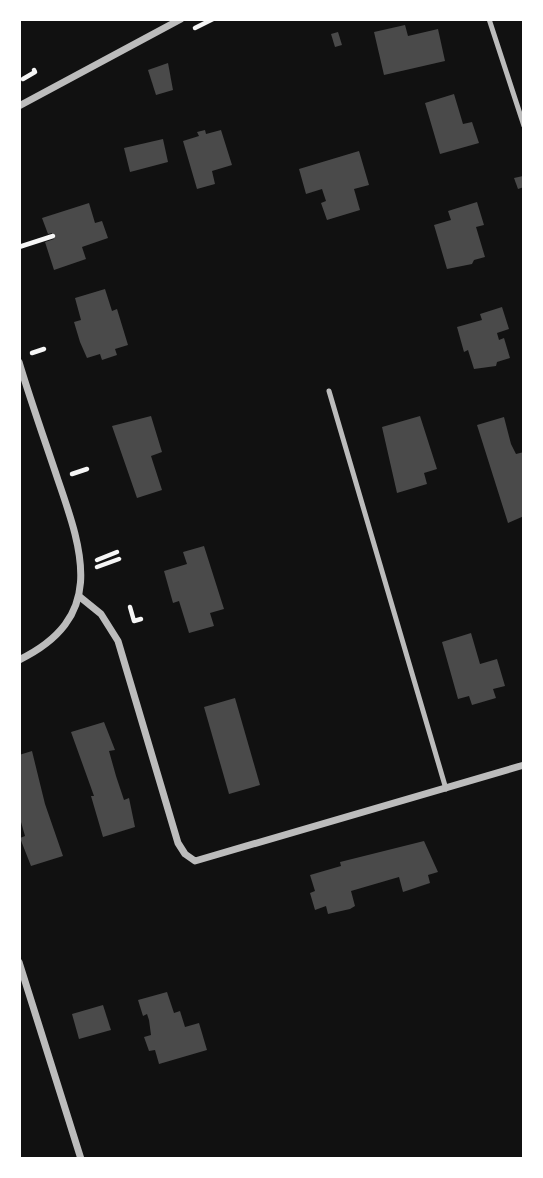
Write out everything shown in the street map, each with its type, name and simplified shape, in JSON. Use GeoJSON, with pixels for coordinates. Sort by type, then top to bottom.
{"type":"FeatureCollection","features":[{"type":"Feature","properties":{"kind":"street"},"geometry":{"type":"LineString","coordinates":[[19,106],[181,19]]}},
{"type":"Feature","properties":{"kind":"street"},"geometry":{"type":"LineString","coordinates":[[19,362],[76,532],[82,563],[80,597],[58,636],[41,649],[19,660]]}},
{"type":"Feature","properties":{"kind":"street"},"geometry":{"type":"LineString","coordinates":[[19,395],[29,391]]}},
{"type":"Feature","properties":{"kind":"street"},"geometry":{"type":"LineString","coordinates":[[80,597],[101,614],[118,641],[178,843],[185,854],[195,861],[524,765]]}},
{"type":"Feature","properties":{"kind":"street"},"geometry":{"type":"LineString","coordinates":[[19,962],[81,1159]]}},
{"type":"Feature","properties":{"kind":"lane"},"geometry":{"type":"LineString","coordinates":[[489,19],[524,126]]}},
{"type":"Feature","properties":{"kind":"lane"},"geometry":{"type":"LineString","coordinates":[[329,391],[446,789]]}},
{"type":"Feature","properties":{"kind":"path"},"geometry":{"type":"LineString","coordinates":[[23,79],[36,72],[34,70]]}},
{"type":"Feature","properties":{"kind":"path"},"geometry":{"type":"LineString","coordinates":[[19,247],[53,236]]}},
{"type":"Feature","properties":{"kind":"path"},"geometry":{"type":"LineString","coordinates":[[32,353],[44,349]]}},
{"type":"Feature","properties":{"kind":"path"},"geometry":{"type":"LineString","coordinates":[[72,474],[87,469]]}},
{"type":"Feature","properties":{"kind":"path"},"geometry":{"type":"LineString","coordinates":[[97,559],[117,552]]}},
{"type":"Feature","properties":{"kind":"path"},"geometry":{"type":"LineString","coordinates":[[97,567],[119,559]]}},
{"type":"Feature","properties":{"kind":"path"},"geometry":{"type":"LineString","coordinates":[[130,607],[134,621],[141,619]]}},
{"type":"Feature","properties":{"kind":"building"},"geometry":{"type":"Polygon","coordinates":[[[405,25],[408,36],[438,29],[445,61],[384,75],[374,32],[405,25]]]}},
{"type":"Feature","properties":{"kind":"building"},"geometry":{"type":"Polygon","coordinates":[[[338,32],[342,45],[335,47],[331,34],[338,32]]]}},
{"type":"Feature","properties":{"kind":"building"},"geometry":{"type":"Polygon","coordinates":[[[168,63],[173,90],[156,95],[148,70],[168,63]]]}},
{"type":"Feature","properties":{"kind":"building"},"geometry":{"type":"Polygon","coordinates":[[[454,94],[463,124],[472,122],[479,143],[440,154],[425,103],[454,94]]]}},
{"type":"Feature","properties":{"kind":"building"},"geometry":{"type":"Polygon","coordinates":[[[205,130],[206,134],[221,130],[232,165],[212,171],[215,184],[197,189],[183,141],[199,136],[197,132],[205,130]]]}},
{"type":"Feature","properties":{"kind":"building"},"geometry":{"type":"Polygon","coordinates":[[[163,139],[168,162],[130,172],[124,148],[163,139]]]}},
{"type":"Feature","properties":{"kind":"building"},"geometry":{"type":"Polygon","coordinates":[[[359,151],[369,185],[354,189],[360,210],[327,220],[321,203],[326,201],[322,189],[306,194],[299,169],[359,151]]]}},
{"type":"Feature","properties":{"kind":"building"},"geometry":{"type":"Polygon","coordinates":[[[523,176],[524,187],[518,189],[514,178],[523,176]]]}},
{"type":"Feature","properties":{"kind":"building"},"geometry":{"type":"Polygon","coordinates":[[[477,202],[484,225],[476,227],[485,257],[474,260],[472,264],[447,269],[434,225],[451,220],[448,211],[477,202]]]}},
{"type":"Feature","properties":{"kind":"building"},"geometry":{"type":"Polygon","coordinates":[[[89,203],[95,223],[102,221],[108,238],[82,247],[86,259],[54,270],[45,242],[54,239],[52,233],[48,234],[42,218],[89,203]]]}},
{"type":"Feature","properties":{"kind":"building"},"geometry":{"type":"Polygon","coordinates":[[[105,289],[112,311],[117,309],[128,345],[115,349],[117,355],[102,360],[100,354],[87,358],[74,322],[81,320],[75,298],[105,289]]]}},
{"type":"Feature","properties":{"kind":"building"},"geometry":{"type":"Polygon","coordinates":[[[502,307],[509,329],[497,333],[499,340],[504,338],[510,358],[497,362],[496,366],[474,369],[468,350],[464,352],[457,327],[482,320],[480,314],[502,307]]]}},
{"type":"Feature","properties":{"kind":"building"},"geometry":{"type":"Polygon","coordinates":[[[151,416],[162,452],[151,456],[162,490],[137,498],[112,426],[151,416]]]}},
{"type":"Feature","properties":{"kind":"building"},"geometry":{"type":"Polygon","coordinates":[[[420,416],[437,469],[424,473],[427,484],[397,493],[382,427],[420,416]]]}},
{"type":"Feature","properties":{"kind":"building"},"geometry":{"type":"Polygon","coordinates":[[[504,417],[516,454],[524,452],[524,516],[508,523],[477,425],[504,417]]]}},
{"type":"Feature","properties":{"kind":"building"},"geometry":{"type":"Polygon","coordinates":[[[204,546],[224,609],[210,613],[214,626],[189,633],[179,601],[173,603],[164,571],[187,564],[183,552],[204,546]]]}},
{"type":"Feature","properties":{"kind":"building"},"geometry":{"type":"Polygon","coordinates":[[[471,633],[480,664],[497,659],[505,686],[493,689],[496,698],[472,705],[469,696],[458,699],[442,642],[471,633]]]}},
{"type":"Feature","properties":{"kind":"building"},"geometry":{"type":"Polygon","coordinates":[[[235,698],[260,785],[229,794],[204,707],[235,698]]]}},
{"type":"Feature","properties":{"kind":"building"},"geometry":{"type":"Polygon","coordinates":[[[104,722],[115,750],[109,751],[116,776],[124,800],[129,798],[135,827],[103,837],[91,796],[94,796],[71,732],[104,722]]]}},
{"type":"Feature","properties":{"kind":"building"},"geometry":{"type":"Polygon","coordinates":[[[32,751],[45,804],[63,856],[31,866],[20,838],[25,836],[19,815],[19,755],[32,751]]]}},
{"type":"Feature","properties":{"kind":"building"},"geometry":{"type":"Polygon","coordinates":[[[424,841],[438,872],[428,875],[430,883],[403,892],[399,877],[351,891],[355,906],[350,909],[328,914],[326,906],[315,910],[310,893],[315,891],[310,875],[341,866],[340,862],[424,841]]]}},
{"type":"Feature","properties":{"kind":"building"},"geometry":{"type":"Polygon","coordinates":[[[167,992],[174,1013],[180,1011],[185,1027],[199,1023],[207,1050],[159,1064],[155,1050],[149,1051],[144,1037],[151,1035],[149,1020],[147,1014],[143,1016],[138,1000],[167,992]]]}},
{"type":"Feature","properties":{"kind":"building"},"geometry":{"type":"Polygon","coordinates":[[[103,1005],[111,1030],[79,1039],[72,1014],[103,1005]]]}}]}
